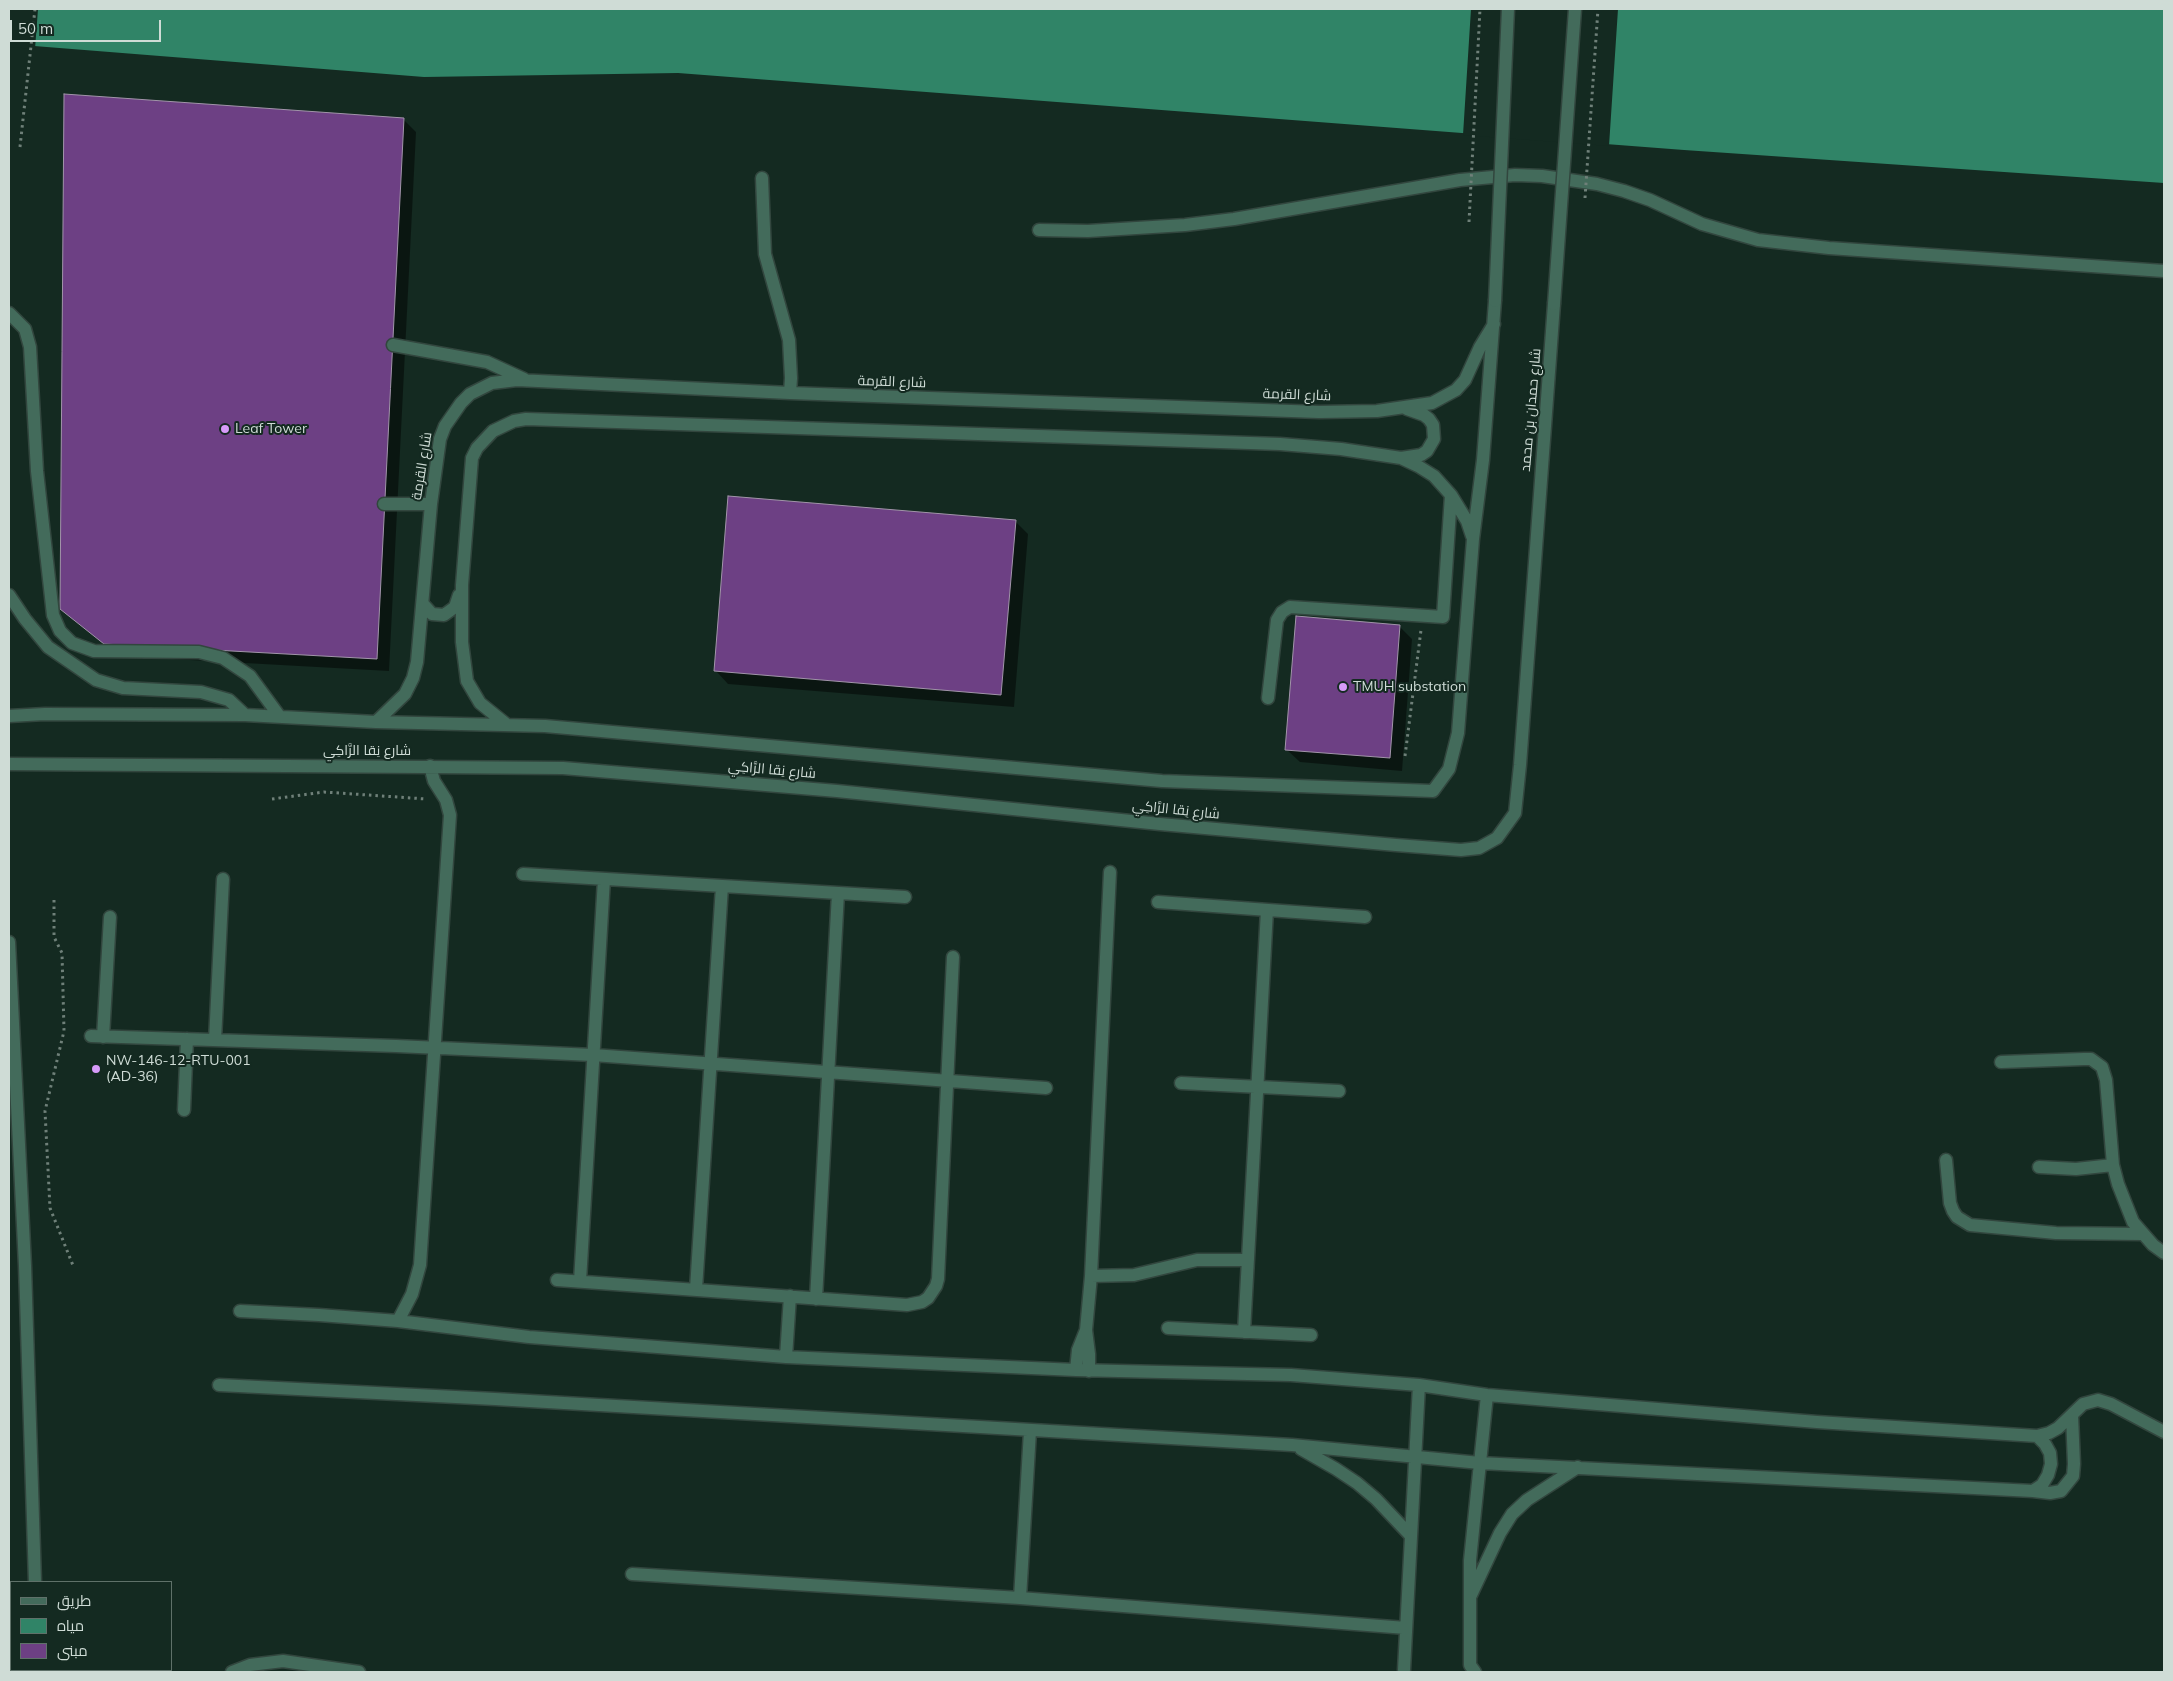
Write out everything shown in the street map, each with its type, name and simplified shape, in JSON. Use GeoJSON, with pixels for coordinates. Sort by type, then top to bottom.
{"type":"FeatureCollection","features":[{"type":"Feature","properties":{"kind":"street"},"geometry":{"type":"LineString","coordinates":[[1473,539],[1483,460],[1495,323],[1508,9]]}},
{"type":"Feature","properties":{"kind":"street","name":"شارع حمدان بن محمد"},"geometry":{"type":"LineString","coordinates":[[1515,812],[1575,9]]}},
{"type":"Feature","properties":{"kind":"street"},"geometry":{"type":"LineString","coordinates":[[1039,230],[1088,231],[1186,225],[1234,219],[1460,180],[1514,175],[1542,176],[1597,184],[1624,191],[1650,200],[1702,224],[1758,240],[1829,248],[2164,271]]}},
{"type":"Feature","properties":{"kind":"street"},"geometry":{"type":"LineString","coordinates":[[762,178],[765,254],[789,340],[790,393]]}},
{"type":"Feature","properties":{"kind":"street"},"geometry":{"type":"LineString","coordinates":[[9,313],[21,323],[29,340],[37,471],[53,615],[60,631],[72,643],[94,651],[199,652],[223,658],[250,676],[280,716]]}},
{"type":"Feature","properties":{"kind":"street","name":"شارع القرمة"},"geometry":{"type":"LineString","coordinates":[[376,722],[402,698],[413,678],[418,650],[431,504],[440,439],[452,414],[470,394],[481,388],[504,380],[790,393],[1319,412],[1403,408],[1432,403],[1456,390],[1465,380],[1480,347],[1495,323]]}},
{"type":"Feature","properties":{"kind":"street"},"geometry":{"type":"LineString","coordinates":[[393,345],[487,362],[529,381]]}},
{"type":"Feature","properties":{"kind":"street"},"geometry":{"type":"LineString","coordinates":[[506,724],[480,703],[467,681],[462,642],[462,585],[472,458],[477,448],[493,431],[514,421],[1280,444],[1342,449],[1401,458],[1414,457],[1427,451],[1434,439],[1433,425],[1424,415],[1403,408]]}},
{"type":"Feature","properties":{"kind":"street"},"geometry":{"type":"LineString","coordinates":[[1401,458],[1434,476],[1451,494],[1467,521],[1473,539]]}},
{"type":"Feature","properties":{"kind":"street"},"geometry":{"type":"LineString","coordinates":[[1268,698],[1277,620],[1282,612],[1290,607],[1443,617],[1451,494]]}},
{"type":"Feature","properties":{"kind":"street"},"geometry":{"type":"LineString","coordinates":[[384,504],[431,504]]}},
{"type":"Feature","properties":{"kind":"street","name":"شارع نِقا الرَّاكِي"},"geometry":{"type":"LineString","coordinates":[[9,716],[45,714],[244,715],[376,722],[546,726],[1162,780],[1433,791],[1449,769],[1458,733],[1473,539]]}},
{"type":"Feature","properties":{"kind":"street"},"geometry":{"type":"LineString","coordinates":[[422,604],[432,614],[444,614],[455,607],[462,585]]}},
{"type":"Feature","properties":{"kind":"street"},"geometry":{"type":"LineString","coordinates":[[9,594],[25,619],[48,646],[96,680],[124,688],[187,690],[208,694],[229,700],[244,715]]}},
{"type":"Feature","properties":{"kind":"street","name":"شارع نِقا الرَّاكِي"},"geometry":{"type":"LineString","coordinates":[[9,764],[562,768],[808,788],[1160,824],[1461,850],[1480,848],[1490,844],[1503,831],[1515,812]]}},
{"type":"Feature","properties":{"kind":"street"},"geometry":{"type":"LineString","coordinates":[[398,1321],[412,1294],[420,1265],[450,815],[446,800],[434,781],[430,766]]}},
{"type":"Feature","properties":{"kind":"street"},"geometry":{"type":"LineString","coordinates":[[1083,1370],[1078,1350],[1086,1330],[1091,1276],[1110,872]]}},
{"type":"Feature","properties":{"kind":"street"},"geometry":{"type":"LineString","coordinates":[[523,874],[905,897]]}},
{"type":"Feature","properties":{"kind":"street"},"geometry":{"type":"LineString","coordinates":[[215,1040],[223,879]]}},
{"type":"Feature","properties":{"kind":"street"},"geometry":{"type":"LineString","coordinates":[[580,1281],[604,879]]}},
{"type":"Feature","properties":{"kind":"street"},"geometry":{"type":"LineString","coordinates":[[696,1289],[722,886]]}},
{"type":"Feature","properties":{"kind":"street"},"geometry":{"type":"LineString","coordinates":[[816,1299],[838,893]]}},
{"type":"Feature","properties":{"kind":"street"},"geometry":{"type":"LineString","coordinates":[[1158,902],[1366,917]]}},
{"type":"Feature","properties":{"kind":"street"},"geometry":{"type":"LineString","coordinates":[[1244,1332],[1267,910]]}},
{"type":"Feature","properties":{"kind":"street"},"geometry":{"type":"LineString","coordinates":[[110,917],[97,1036],[434,1047],[593,1055],[1046,1088]]}},
{"type":"Feature","properties":{"kind":"street"},"geometry":{"type":"LineString","coordinates":[[9,942],[24,1256],[36,1580]]}},
{"type":"Feature","properties":{"kind":"street"},"geometry":{"type":"LineString","coordinates":[[557,1280],[907,1306],[922,1302],[933,1292],[938,1279],[953,957]]}},
{"type":"Feature","properties":{"kind":"street"},"geometry":{"type":"LineString","coordinates":[[184,1110],[187,1039]]}},
{"type":"Feature","properties":{"kind":"street"},"geometry":{"type":"LineString","coordinates":[[2001,1062],[2084,1059],[2097,1062],[2105,1074],[2113,1165],[2124,1204],[2133,1222],[2142,1234],[2164,1253]]}},
{"type":"Feature","properties":{"kind":"street"},"geometry":{"type":"LineString","coordinates":[[1180,1083],[1339,1091]]}},
{"type":"Feature","properties":{"kind":"street"},"geometry":{"type":"LineString","coordinates":[[1946,1160],[1950,1203],[1957,1217],[1970,1225],[2056,1234],[2142,1234]]}},
{"type":"Feature","properties":{"kind":"street"},"geometry":{"type":"LineString","coordinates":[[2040,1167],[2076,1169],[2113,1165]]}},
{"type":"Feature","properties":{"kind":"street"},"geometry":{"type":"LineString","coordinates":[[1091,1276],[1134,1275],[1197,1260],[1248,1260]]}},
{"type":"Feature","properties":{"kind":"street"},"geometry":{"type":"LineString","coordinates":[[786,1357],[790,1296]]}},
{"type":"Feature","properties":{"kind":"street"},"geometry":{"type":"LineString","coordinates":[[240,1311],[398,1321],[529,1337],[786,1357],[1083,1370],[1291,1375],[1419,1386],[1487,1395],[1817,1422],[2037,1436],[2058,1428],[2083,1404],[2098,1400],[2111,1404],[2164,1432]]}},
{"type":"Feature","properties":{"kind":"street"},"geometry":{"type":"LineString","coordinates":[[1168,1328],[1311,1336]]}},
{"type":"Feature","properties":{"kind":"street"},"geometry":{"type":"LineString","coordinates":[[219,1385],[1292,1445],[1480,1462],[2056,1493],[2070,1482],[2074,1470],[2072,1415]]}},
{"type":"Feature","properties":{"kind":"street"},"geometry":{"type":"LineString","coordinates":[[1404,1670],[1419,1386]]}},
{"type":"Feature","properties":{"kind":"street"},"geometry":{"type":"LineString","coordinates":[[1476,1672],[1470,1665],[1470,1560],[1487,1395]]}},
{"type":"Feature","properties":{"kind":"street"},"geometry":{"type":"LineString","coordinates":[[1020,1598],[1030,1430]]}},
{"type":"Feature","properties":{"kind":"street"},"geometry":{"type":"LineString","coordinates":[[2032,1491],[2042,1484],[2048,1475],[2050,1464],[2050,1454],[2045,1444],[2037,1436]]}},
{"type":"Feature","properties":{"kind":"street"},"geometry":{"type":"LineString","coordinates":[[1292,1445],[1315,1456],[1357,1483],[1376,1499],[1411,1536]]}},
{"type":"Feature","properties":{"kind":"street"},"geometry":{"type":"LineString","coordinates":[[1469,1600],[1500,1532],[1512,1514],[1527,1500],[1578,1467]]}},
{"type":"Feature","properties":{"kind":"street"},"geometry":{"type":"LineString","coordinates":[[632,1574],[1020,1598],[1339,1621],[1406,1628]]}},
{"type":"Feature","properties":{"kind":"street"},"geometry":{"type":"LineString","coordinates":[[232,1672],[250,1665],[283,1661],[359,1672]]}},
{"type":"Feature","properties":{"kind":"path"},"geometry":{"type":"LineString","coordinates":[[20,147],[35,9]]}},
{"type":"Feature","properties":{"kind":"path"},"geometry":{"type":"LineString","coordinates":[[1469,222],[1480,9]]}},
{"type":"Feature","properties":{"kind":"path"},"geometry":{"type":"LineString","coordinates":[[1585,198],[1598,9]]}},
{"type":"Feature","properties":{"kind":"path"},"geometry":{"type":"LineString","coordinates":[[1405,756],[1422,615]]}},
{"type":"Feature","properties":{"kind":"path"},"geometry":{"type":"LineString","coordinates":[[272,799],[324,792],[446,800]]}},
{"type":"Feature","properties":{"kind":"path"},"geometry":{"type":"LineString","coordinates":[[54,900],[54,937],[62,953],[64,1031],[45,1111],[50,1208],[74,1268]]}},
{"type":"Feature","properties":{"kind":"water"},"geometry":{"type":"Polygon","coordinates":[[[9,9],[2164,9],[2164,183],[1684,150],[678,73],[424,77],[9,44],[9,9]]]}},
{"type":"Feature","properties":{"kind":"pier"},"geometry":{"type":"Polygon","coordinates":[[[9,9],[38,9],[35,49],[9,47],[9,9]]]}},
{"type":"Feature","properties":{"kind":"pier"},"geometry":{"type":"Polygon","coordinates":[[[1471,9],[1618,9],[1609,146],[1463,135],[1471,9]]]}},
{"type":"Feature","properties":{"kind":"building","name":"Leaf Tower"},"geometry":{"type":"Polygon","coordinates":[[[64,94],[404,118],[377,659],[104,644],[60,609],[64,94]]]}},
{"type":"Feature","properties":{"kind":"building"},"geometry":{"type":"Polygon","coordinates":[[[728,496],[1016,520],[1001,695],[714,671],[728,496]]]}},
{"type":"Feature","properties":{"kind":"building","name":"TMUH substation"},"geometry":{"type":"Polygon","coordinates":[[[1296,616],[1400,625],[1390,758],[1285,750],[1296,616]]]}},
{"type":"Feature","properties":{"kind":"place","name":"Leaf Tower"},"geometry":{"type":"Point","coordinates":[225,429]}},
{"type":"Feature","properties":{"kind":"place","name":"TMUH substation"},"geometry":{"type":"Point","coordinates":[1343,687]}},
{"type":"Feature","properties":{"kind":"place","name":"NW-146-12-RTU-001 (AD-36)"},"geometry":{"type":"Point","coordinates":[96,1069]}}]}
